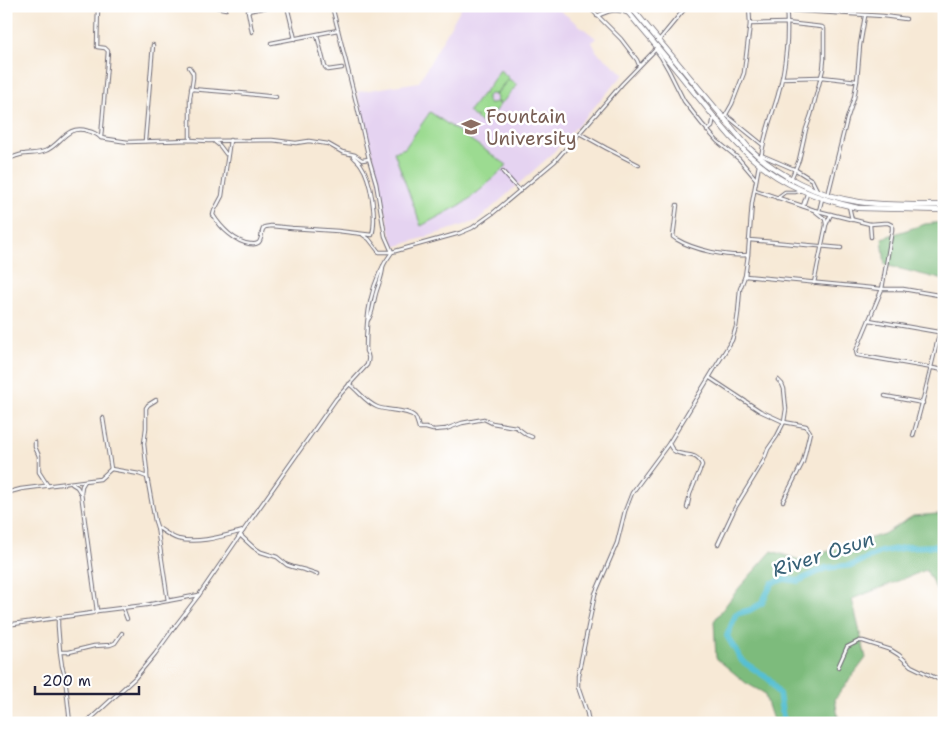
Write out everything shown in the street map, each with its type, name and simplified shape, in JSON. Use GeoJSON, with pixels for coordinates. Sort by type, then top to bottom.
{"type":"FeatureCollection","features":[{"type":"Feature","properties":{"kind":"highway"},"geometry":{"type":"LineString","coordinates":[[623,6],[656,48],[741,147],[761,160],[792,179],[828,195],[867,203],[944,205]]}},
{"type":"Feature","properties":{"kind":"highway"},"geometry":{"type":"LineString","coordinates":[[630,6],[725,116],[748,147],[789,184],[822,199],[849,206],[944,210]]}},
{"type":"Feature","properties":{"kind":"street"},"geometry":{"type":"LineString","coordinates":[[98,6],[98,47],[105,48],[108,51],[101,138]]}},
{"type":"Feature","properties":{"kind":"street"},"geometry":{"type":"LineString","coordinates":[[212,6],[226,9]]}},
{"type":"Feature","properties":{"kind":"street"},"geometry":{"type":"LineString","coordinates":[[247,6],[252,32]]}},
{"type":"Feature","properties":{"kind":"street"},"geometry":{"type":"LineString","coordinates":[[248,11],[272,6]]}},
{"type":"Feature","properties":{"kind":"street"},"geometry":{"type":"LineString","coordinates":[[287,6],[295,39]]}},
{"type":"Feature","properties":{"kind":"street"},"geometry":{"type":"LineString","coordinates":[[332,6],[368,160],[376,183],[385,236],[392,252]]}},
{"type":"Feature","properties":{"kind":"street"},"geometry":{"type":"LineString","coordinates":[[588,6],[621,39],[640,66]]}},
{"type":"Feature","properties":{"kind":"street"},"geometry":{"type":"LineString","coordinates":[[659,41],[686,6]]}},
{"type":"Feature","properties":{"kind":"street"},"geometry":{"type":"LineString","coordinates":[[749,6],[750,24],[744,73],[732,104],[725,116],[763,145]]}},
{"type":"Feature","properties":{"kind":"street"},"geometry":{"type":"LineString","coordinates":[[589,723],[578,687],[578,675],[595,594],[617,543],[625,511],[632,493],[670,443],[732,340],[737,320],[740,289],[745,276],[756,179],[763,145],[782,78],[787,46],[786,8],[906,19]]}},
{"type":"Feature","properties":{"kind":"street"},"geometry":{"type":"LineString","coordinates":[[597,16],[611,10],[630,14]]}},
{"type":"Feature","properties":{"kind":"street"},"geometry":{"type":"LineString","coordinates":[[828,195],[854,98],[865,16]]}},
{"type":"Feature","properties":{"kind":"street"},"geometry":{"type":"LineString","coordinates":[[750,24],[786,23],[820,26],[824,29],[824,60],[821,78],[806,129],[800,160],[792,179]]}},
{"type":"Feature","properties":{"kind":"street"},"geometry":{"type":"LineString","coordinates":[[271,44],[338,30]]}},
{"type":"Feature","properties":{"kind":"street"},"geometry":{"type":"LineString","coordinates":[[317,34],[325,67],[328,70],[342,68]]}},
{"type":"Feature","properties":{"kind":"street"},"geometry":{"type":"LineString","coordinates":[[145,141],[153,44]]}},
{"type":"Feature","properties":{"kind":"street"},"geometry":{"type":"LineString","coordinates":[[362,234],[379,252],[392,252],[472,228],[493,213],[555,161],[656,48],[684,101],[707,131],[739,159],[756,179]]}},
{"type":"Feature","properties":{"kind":"street"},"geometry":{"type":"LineString","coordinates":[[189,67],[194,78],[191,89],[190,140]]}},
{"type":"Feature","properties":{"kind":"street"},"geometry":{"type":"LineString","coordinates":[[782,78],[821,78],[857,81]]}},
{"type":"Feature","properties":{"kind":"street"},"geometry":{"type":"LineString","coordinates":[[191,89],[276,97]]}},
{"type":"Feature","properties":{"kind":"street"},"geometry":{"type":"LineString","coordinates":[[707,131],[712,127],[714,116]]}},
{"type":"Feature","properties":{"kind":"street"},"geometry":{"type":"LineString","coordinates":[[6,160],[23,154],[47,151],[64,136],[80,128],[98,134],[101,138],[128,142],[190,140],[314,142],[328,144],[342,152],[352,154],[362,160],[368,160]]}},
{"type":"Feature","properties":{"kind":"street"},"geometry":{"type":"LineString","coordinates":[[579,133],[639,165]]}},
{"type":"Feature","properties":{"kind":"street"},"geometry":{"type":"LineString","coordinates":[[230,140],[222,196],[213,216],[238,241],[245,244],[258,244],[263,229],[268,226],[373,234],[373,201],[367,178],[362,166],[352,154]]}},
{"type":"Feature","properties":{"kind":"street"},"geometry":{"type":"LineString","coordinates":[[214,141],[227,156]]}},
{"type":"Feature","properties":{"kind":"street"},"geometry":{"type":"LineString","coordinates":[[761,160],[796,170],[812,180],[818,192]]}},
{"type":"Feature","properties":{"kind":"street"},"geometry":{"type":"LineString","coordinates":[[503,172],[520,191]]}},
{"type":"Feature","properties":{"kind":"street"},"geometry":{"type":"LineString","coordinates":[[754,190],[814,210],[852,220],[870,224],[884,222],[892,225],[882,289],[856,352],[861,356],[944,370]]}},
{"type":"Feature","properties":{"kind":"street"},"geometry":{"type":"LineString","coordinates":[[777,198],[785,192],[801,190]]}},
{"type":"Feature","properties":{"kind":"street"},"geometry":{"type":"LineString","coordinates":[[804,206],[807,193]]}},
{"type":"Feature","properties":{"kind":"street"},"geometry":{"type":"LineString","coordinates":[[819,211],[822,199]]}},
{"type":"Feature","properties":{"kind":"street"},"geometry":{"type":"LineString","coordinates":[[677,205],[674,237],[676,240],[701,250],[748,255]]}},
{"type":"Feature","properties":{"kind":"street"},"geometry":{"type":"LineString","coordinates":[[849,206],[852,220]]}},
{"type":"Feature","properties":{"kind":"street"},"geometry":{"type":"LineString","coordinates":[[814,210],[825,219],[826,224]]}},
{"type":"Feature","properties":{"kind":"street"},"geometry":{"type":"LineString","coordinates":[[814,283],[826,224],[831,214]]}},
{"type":"Feature","properties":{"kind":"street"},"geometry":{"type":"LineString","coordinates":[[870,224],[871,237]]}},
{"type":"Feature","properties":{"kind":"street"},"geometry":{"type":"LineString","coordinates":[[749,240],[841,248]]}},
{"type":"Feature","properties":{"kind":"street"},"geometry":{"type":"LineString","coordinates":[[86,723],[135,678],[155,654],[199,595],[336,399],[367,365],[369,360],[366,351],[367,321],[371,315],[383,273],[383,266],[392,252]]}},
{"type":"Feature","properties":{"kind":"street"},"geometry":{"type":"LineString","coordinates":[[745,276],[882,289],[903,289],[944,296]]}},
{"type":"Feature","properties":{"kind":"street"},"geometry":{"type":"LineString","coordinates":[[914,436],[944,316]]}},
{"type":"Feature","properties":{"kind":"street"},"geometry":{"type":"LineString","coordinates":[[869,320],[944,333]]}},
{"type":"Feature","properties":{"kind":"street"},"geometry":{"type":"LineString","coordinates":[[710,378],[760,411],[784,422],[806,426],[810,432],[803,462],[783,501]]}},
{"type":"Feature","properties":{"kind":"street"},"geometry":{"type":"LineString","coordinates":[[718,544],[735,508],[763,462],[768,449],[784,422],[786,410],[784,389],[778,380]]}},
{"type":"Feature","properties":{"kind":"street"},"geometry":{"type":"LineString","coordinates":[[349,384],[354,387],[356,392],[377,408],[403,412],[414,416],[419,428],[446,429],[462,423],[484,419],[492,423],[516,427],[532,437]]}},
{"type":"Feature","properties":{"kind":"street"},"geometry":{"type":"LineString","coordinates":[[885,396],[923,403]]}},
{"type":"Feature","properties":{"kind":"street"},"geometry":{"type":"LineString","coordinates":[[156,400],[148,405],[146,412],[144,444],[147,477],[157,527],[168,601]]}},
{"type":"Feature","properties":{"kind":"street"},"geometry":{"type":"LineString","coordinates":[[102,418],[111,469]]}},
{"type":"Feature","properties":{"kind":"street"},"geometry":{"type":"LineString","coordinates":[[35,442],[39,456],[39,472],[48,486]]}},
{"type":"Feature","properties":{"kind":"street"},"geometry":{"type":"LineString","coordinates":[[670,443],[673,451],[689,454],[701,461],[702,465],[690,494],[687,508]]}},
{"type":"Feature","properties":{"kind":"street"},"geometry":{"type":"LineString","coordinates":[[111,469],[147,477]]}},
{"type":"Feature","properties":{"kind":"street"},"geometry":{"type":"LineString","coordinates":[[6,493],[21,489],[100,479],[111,469]]}},
{"type":"Feature","properties":{"kind":"street"},"geometry":{"type":"LineString","coordinates":[[85,481],[81,493],[97,611]]}},
{"type":"Feature","properties":{"kind":"street"},"geometry":{"type":"LineString","coordinates":[[70,483],[77,487],[81,493]]}},
{"type":"Feature","properties":{"kind":"street"},"geometry":{"type":"LineString","coordinates":[[157,527],[179,539],[197,540],[243,530]]}},
{"type":"Feature","properties":{"kind":"street"},"geometry":{"type":"LineString","coordinates":[[240,535],[261,552],[277,557],[293,568],[317,574]]}},
{"type":"Feature","properties":{"kind":"street"},"geometry":{"type":"LineString","coordinates":[[6,625],[199,595]]}},
{"type":"Feature","properties":{"kind":"street"},"geometry":{"type":"LineString","coordinates":[[187,597],[192,604]]}},
{"type":"Feature","properties":{"kind":"street"},"geometry":{"type":"LineString","coordinates":[[124,608],[127,618]]}},
{"type":"Feature","properties":{"kind":"street"},"geometry":{"type":"LineString","coordinates":[[58,617],[60,652],[65,676],[70,723]]}},
{"type":"Feature","properties":{"kind":"street"},"geometry":{"type":"LineString","coordinates":[[60,652],[110,645],[122,633]]}},
{"type":"Feature","properties":{"kind":"street"},"geometry":{"type":"LineString","coordinates":[[838,667],[847,647],[863,641],[891,650],[911,666],[944,682]]}},
{"type":"Feature","properties":{"kind":"shaded area","name":"Fountain University"},"geometry":{"type":"Polygon","coordinates":[[[462,6],[554,6],[596,38],[592,42],[597,52],[624,74],[550,156],[477,221],[394,247],[357,92],[419,82],[462,6]]]}},
{"type":"Feature","properties":{"kind":"green space"},"geometry":{"type":"Polygon","coordinates":[[[500,70],[509,78],[494,95],[487,96],[488,103],[496,102],[500,105],[483,125],[476,118],[477,116],[475,117],[468,112],[483,93],[485,94],[500,70]]]}},
{"type":"Feature","properties":{"kind":"green space"},"geometry":{"type":"Polygon","coordinates":[[[509,79],[517,85],[501,104],[496,101],[495,95],[509,79]]]}},
{"type":"Feature","properties":{"kind":"green space"},"geometry":{"type":"Polygon","coordinates":[[[430,112],[507,165],[464,203],[421,226],[394,152],[405,148],[430,112]]]}},
{"type":"Feature","properties":{"kind":"green space"},"geometry":{"type":"Polygon","coordinates":[[[944,222],[944,280],[885,265],[882,238],[925,224],[944,222]]]}},
{"type":"Feature","properties":{"kind":"green space"},"geometry":{"type":"Polygon","coordinates":[[[944,515],[944,603],[926,570],[852,599],[866,658],[835,699],[839,723],[774,723],[764,693],[746,683],[716,658],[714,621],[738,589],[772,551],[800,560],[884,534],[913,516],[944,515]]]}},
{"type":"Feature","properties":{"kind":"waterway","name":"River Osun"},"geometry":{"type":"LineString","coordinates":[[784,723],[779,694],[769,679],[742,661],[727,636],[736,614],[750,610],[762,603],[772,583],[785,579],[798,581],[826,568],[853,565],[880,552],[909,547],[944,547]]}},
{"type":"Feature","properties":{"kind":"place","name":"Fountain University"},"geometry":{"type":"Point","coordinates":[471,127]}}]}
